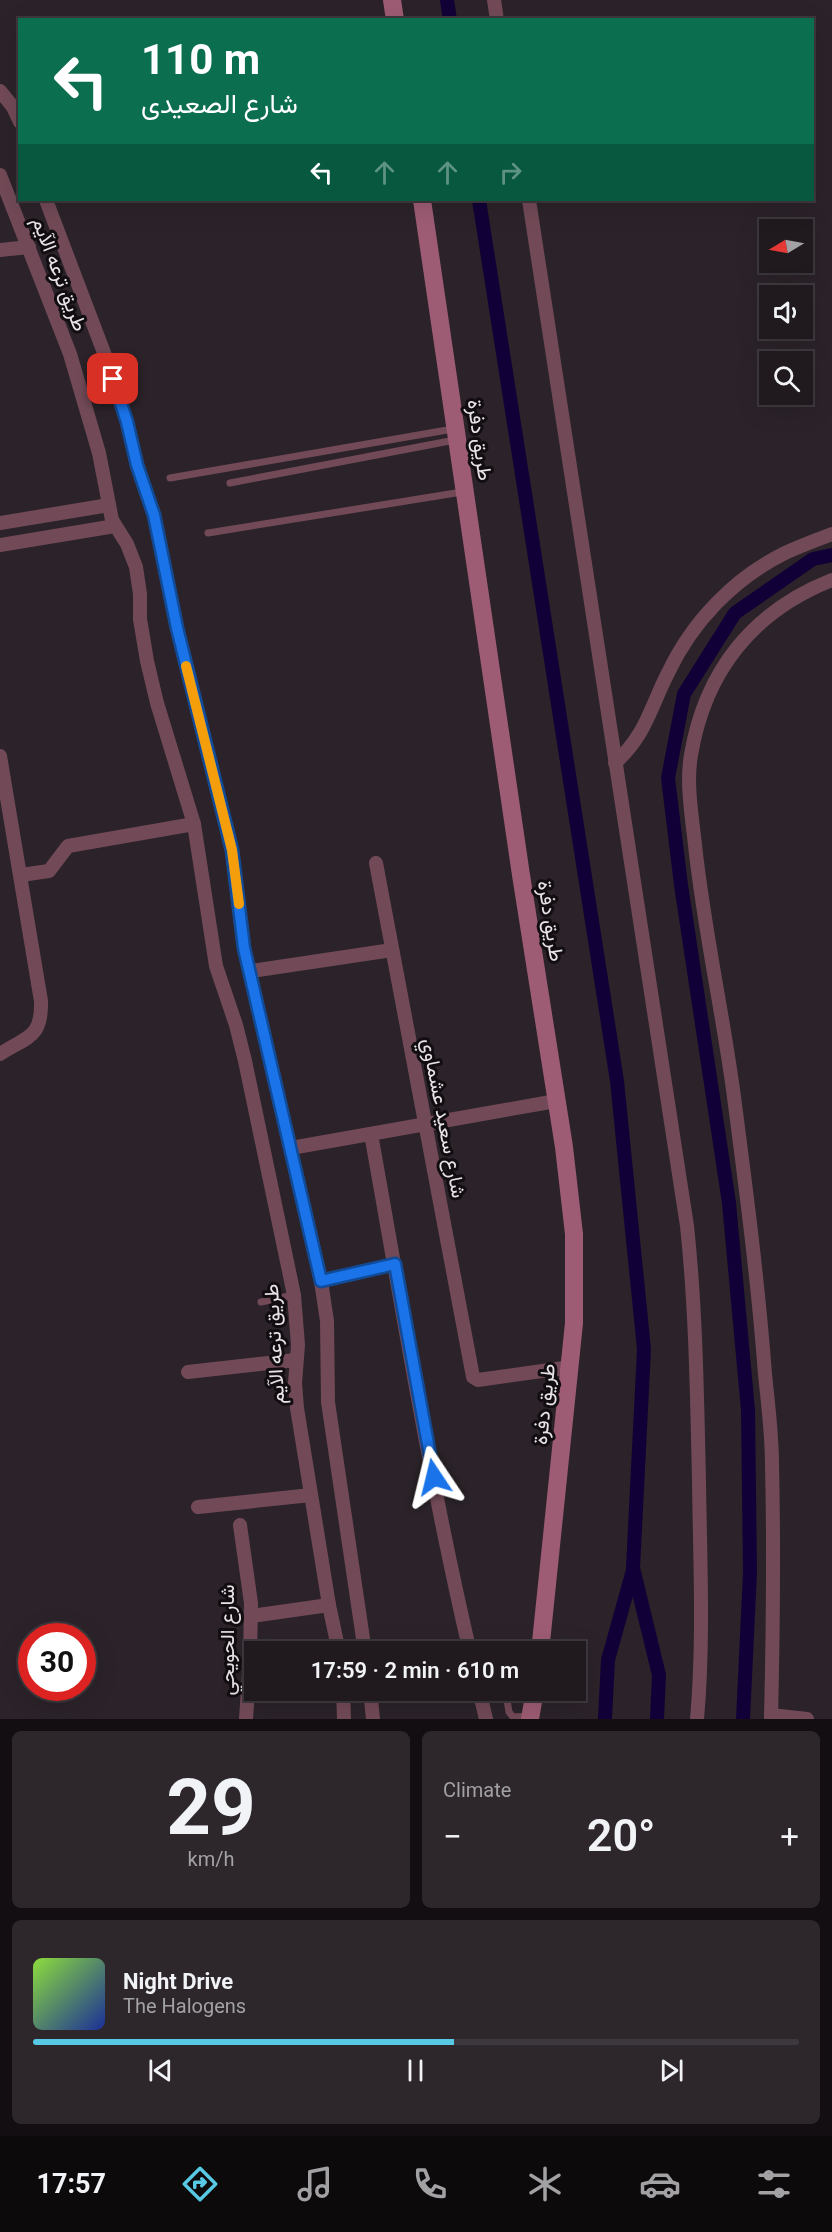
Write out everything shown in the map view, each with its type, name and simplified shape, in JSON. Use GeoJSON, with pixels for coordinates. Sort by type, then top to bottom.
{"type":"FeatureCollection","features":[{"type":"Feature","properties":{"kind":"main road"},"geometry":{"type":"LineString","coordinates":[[392,0],[395,18]]}},
{"type":"Feature","properties":{"kind":"main road","name":"طريق دفرة"},"geometry":{"type":"LineString","coordinates":[[422,201],[574,1234],[575,1301],[571,1367],[541,1641]]}},
{"type":"Feature","properties":{"kind":"main road"},"geometry":{"type":"LineString","coordinates":[[530,1717],[532,1701]]}},
{"type":"Feature","properties":{"kind":"street"},"geometry":{"type":"LineString","coordinates":[[494,0],[497,18]]}},
{"type":"Feature","properties":{"kind":"street"},"geometry":{"type":"LineString","coordinates":[[0,91],[18,116]]}},
{"type":"Feature","properties":{"kind":"street","name":"طريق ترعه الآيم"},"geometry":{"type":"LineString","coordinates":[[0,175],[6,206],[28,247],[70,354],[99,453],[115,526],[133,556],[138,577],[140,619],[147,661],[157,703],[194,825],[216,966],[243,1052],[294,1295],[298,1345],[297,1408],[337,1641]]}},
{"type":"Feature","properties":{"kind":"street","name":"طريق ترعه الآيم"},"geometry":{"type":"LineString","coordinates":[[46,201],[106,358],[154,515],[177,628],[232,850],[244,948],[321,1281],[327,1321],[328,1402],[364,1641]]}},
{"type":"Feature","properties":{"kind":"street"},"geometry":{"type":"LineString","coordinates":[[528,201],[684,1204],[691,1267],[701,1579],[700,1678],[697,1719]]}},
{"type":"Feature","properties":{"kind":"street"},"geometry":{"type":"LineString","coordinates":[[0,250],[28,247]]}},
{"type":"Feature","properties":{"kind":"street"},"geometry":{"type":"LineString","coordinates":[[0,523],[109,505]]}},
{"type":"Feature","properties":{"kind":"street"},"geometry":{"type":"LineString","coordinates":[[0,545],[115,526]]}},
{"type":"Feature","properties":{"kind":"street"},"geometry":{"type":"LineString","coordinates":[[615,763],[638,739],[674,660],[705,616],[742,580],[763,566],[784,554],[832,534]]}},
{"type":"Feature","properties":{"kind":"street"},"geometry":{"type":"LineString","coordinates":[[807,1719],[771,1717],[772,1462],[758,1281],[733,1088],[698,870],[690,789],[691,758],[696,732],[708,693],[725,661],[751,632],[780,607],[811,588],[832,580]]}},
{"type":"Feature","properties":{"kind":"street"},"geometry":{"type":"LineString","coordinates":[[0,756],[42,1017],[38,1029],[28,1038],[0,1054]]}},
{"type":"Feature","properties":{"kind":"street"},"geometry":{"type":"LineString","coordinates":[[21,876],[49,871],[68,846],[194,825]]}},
{"type":"Feature","properties":{"kind":"street","name":"شارع سعيد عشماوي"},"geometry":{"type":"LineString","coordinates":[[376,863],[472,1377],[475,1379],[571,1367]]}},
{"type":"Feature","properties":{"kind":"street"},"geometry":{"type":"LineString","coordinates":[[251,971],[392,950]]}},
{"type":"Feature","properties":{"kind":"street"},"geometry":{"type":"LineString","coordinates":[[291,1148],[556,1101]]}},
{"type":"Feature","properties":{"kind":"street"},"geometry":{"type":"LineString","coordinates":[[371,1134],[452,1573],[467,1641]]}},
{"type":"Feature","properties":{"kind":"street"},"geometry":{"type":"LineString","coordinates":[[321,1281],[395,1264]]}},
{"type":"Feature","properties":{"kind":"street"},"geometry":{"type":"LineString","coordinates":[[188,1372],[296,1360]]}},
{"type":"Feature","properties":{"kind":"street"},"geometry":{"type":"LineString","coordinates":[[198,1507],[311,1495]]}},
{"type":"Feature","properties":{"kind":"street","name":"شارع الحويحي"},"geometry":{"type":"LineString","coordinates":[[240,1525],[251,1603],[246,1719]]}},
{"type":"Feature","properties":{"kind":"street"},"geometry":{"type":"LineString","coordinates":[[251,1616],[329,1605]]}},
{"type":"Feature","properties":{"kind":"street"},"geometry":{"type":"LineString","coordinates":[[343,1701],[344,1719]]}},
{"type":"Feature","properties":{"kind":"street"},"geometry":{"type":"LineString","coordinates":[[371,1701],[373,1719]]}},
{"type":"Feature","properties":{"kind":"street"},"geometry":{"type":"LineString","coordinates":[[482,1701],[486,1719]]}},
{"type":"Feature","properties":{"kind":"lane"},"geometry":{"type":"LineString","coordinates":[[170,478],[457,434]]}},
{"type":"Feature","properties":{"kind":"lane"},"geometry":{"type":"LineString","coordinates":[[230,483],[457,434]]}},
{"type":"Feature","properties":{"kind":"lane"},"geometry":{"type":"LineString","coordinates":[[208,533],[465,492]]}},
{"type":"Feature","properties":{"kind":"lane"},"geometry":{"type":"LineString","coordinates":[[261,1302],[294,1295]]}},
{"type":"Feature","properties":{"kind":"lane"},"geometry":{"type":"LineString","coordinates":[[507,1701],[509,1712],[513,1717],[530,1717]]}},
{"type":"Feature","properties":{"kind":"waterway"},"geometry":{"type":"LineString","coordinates":[[447,0],[450,18]]}},
{"type":"Feature","properties":{"kind":"waterway"},"geometry":{"type":"LineString","coordinates":[[479,201],[617,1081],[644,1349],[633,1568],[659,1675],[657,1719]]}},
{"type":"Feature","properties":{"kind":"waterway"},"geometry":{"type":"LineString","coordinates":[[743,1719],[750,1572],[748,1410],[729,1203],[681,885],[668,778],[684,694],[735,613],[813,559],[832,555]]}},
{"type":"Feature","properties":{"kind":"waterway"},"geometry":{"type":"LineString","coordinates":[[605,1719],[608,1660],[633,1570]]}},
{"type":"Feature","properties":{"kind":"slow traffic"},"geometry":{"type":"LineString","coordinates":[[186,666],[232,850],[239,904]]}},
{"type":"Feature","properties":{"kind":"route"},"geometry":{"type":"LineString","coordinates":[[113,379],[127,422],[137,465],[154,515],[177,628],[232,850],[244,948],[321,1281],[395,1264],[434,1477]]}}]}
